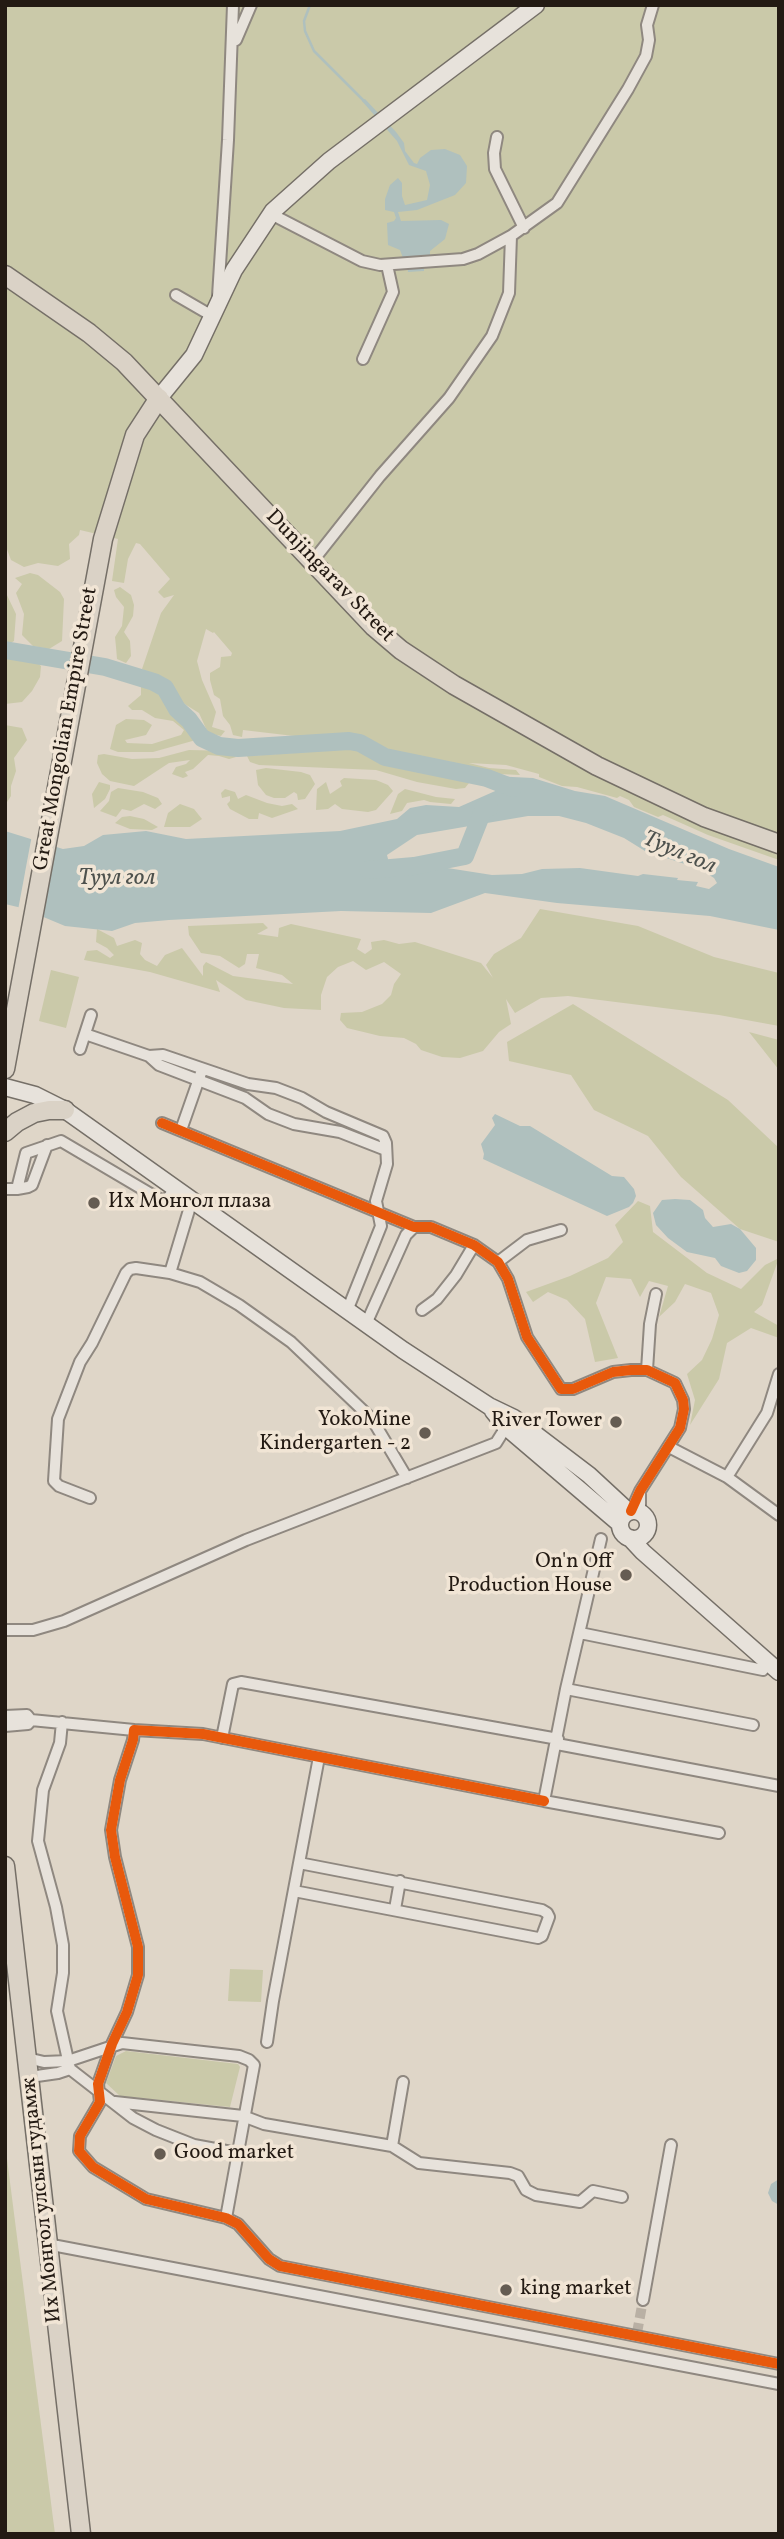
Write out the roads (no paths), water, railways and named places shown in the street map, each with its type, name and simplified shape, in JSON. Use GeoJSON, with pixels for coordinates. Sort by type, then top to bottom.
{"type":"FeatureCollection","features":[{"type":"Feature","properties":{"kind":"main road","name":"Dunjingarav Street"},"geometry":{"type":"LineString","coordinates":[[5,275],[107,347],[186,426],[387,639],[454,685],[559,746],[654,795],[704,817],[779,844]]}},
{"type":"Feature","properties":{"kind":"main road","name":"Great Mongolian Empire Street"},"geometry":{"type":"LineString","coordinates":[[5,1069],[103,538],[135,435],[159,398]]}},
{"type":"Feature","properties":{"kind":"main road"},"geometry":{"type":"LineString","coordinates":[[5,1132],[34,1113],[65,1110]]}},
{"type":"Feature","properties":{"kind":"main road","name":"Их Монгол улсын гудамж"},"geometry":{"type":"LineString","coordinates":[[5,1866],[81,2534]]}},
{"type":"Feature","properties":{"kind":"street"},"geometry":{"type":"LineString","coordinates":[[215,313],[233,46],[233,5]]}},
{"type":"Feature","properties":{"kind":"street"},"geometry":{"type":"LineString","coordinates":[[233,46],[251,5]]}},
{"type":"Feature","properties":{"kind":"street"},"geometry":{"type":"LineString","coordinates":[[159,398],[194,355],[234,270],[271,214],[310,176],[536,5]]}},
{"type":"Feature","properties":{"kind":"street"},"geometry":{"type":"LineString","coordinates":[[271,214],[362,261],[387,265],[469,258],[511,236],[557,203],[628,89],[646,56],[649,40],[647,25],[653,5]]}},
{"type":"Feature","properties":{"kind":"street"},"geometry":{"type":"LineString","coordinates":[[497,137],[495,169],[524,228]]}},
{"type":"Feature","properties":{"kind":"street"},"geometry":{"type":"LineString","coordinates":[[312,562],[380,476],[449,398],[492,336],[509,293],[511,236]]}},
{"type":"Feature","properties":{"kind":"street"},"geometry":{"type":"LineString","coordinates":[[363,359],[392,296],[393,285],[387,265]]}},
{"type":"Feature","properties":{"kind":"street"},"geometry":{"type":"LineString","coordinates":[[176,295],[215,313]]}},
{"type":"Feature","properties":{"kind":"street"},"geometry":{"type":"LineString","coordinates":[[80,1049],[91,1016]]}},
{"type":"Feature","properties":{"kind":"street"},"geometry":{"type":"LineString","coordinates":[[85,1034],[149,1056],[159,1065],[245,1098],[268,1114],[294,1124],[340,1132],[386,1150]]}},
{"type":"Feature","properties":{"kind":"street"},"geometry":{"type":"LineString","coordinates":[[149,1056],[163,1055],[248,1084],[276,1088],[302,1098],[326,1112],[381,1133],[386,1143],[387,1164],[376,1201],[380,1226],[347,1311]]}},
{"type":"Feature","properties":{"kind":"street"},"geometry":{"type":"LineString","coordinates":[[181,1130],[203,1068]]}},
{"type":"Feature","properties":{"kind":"street"},"geometry":{"type":"LineString","coordinates":[[5,1087],[35,1095],[65,1110],[347,1311],[489,1406],[514,1418],[589,1475],[630,1515]]}},
{"type":"Feature","properties":{"kind":"street"},"geometry":{"type":"LineString","coordinates":[[162,1123],[378,1213],[414,1227],[432,1227],[474,1245],[498,1262],[508,1279],[527,1338],[561,1389],[573,1389],[613,1372],[647,1370],[675,1383],[683,1400],[683,1419],[669,1447],[640,1491],[623,1533],[637,1536],[655,1562],[771,1671]]}},
{"type":"Feature","properties":{"kind":"street"},"geometry":{"type":"LineString","coordinates":[[17,1189],[25,1155],[47,1145],[66,1142],[161,1200],[167,1199],[176,1189]]}},
{"type":"Feature","properties":{"kind":"street"},"geometry":{"type":"LineString","coordinates":[[5,1189],[32,1185],[47,1145]]}},
{"type":"Feature","properties":{"kind":"street"},"geometry":{"type":"LineString","coordinates":[[170,1273],[192,1200]]}},
{"type":"Feature","properties":{"kind":"street"},"geometry":{"type":"LineString","coordinates":[[366,1324],[406,1235],[414,1227]]}},
{"type":"Feature","properties":{"kind":"street"},"geometry":{"type":"LineString","coordinates":[[498,1262],[527,1240],[561,1230]]}},
{"type":"Feature","properties":{"kind":"street"},"geometry":{"type":"LineString","coordinates":[[422,1310],[444,1291],[474,1245]]}},
{"type":"Feature","properties":{"kind":"street"},"geometry":{"type":"LineString","coordinates":[[90,1498],[54,1482],[58,1419],[79,1362],[92,1343],[126,1273],[136,1268],[170,1273],[200,1282],[239,1305],[291,1342],[372,1419],[407,1478]]}},
{"type":"Feature","properties":{"kind":"street"},"geometry":{"type":"LineString","coordinates":[[647,1370],[650,1324],[656,1294]]}},
{"type":"Feature","properties":{"kind":"street"},"geometry":{"type":"LineString","coordinates":[[727,1477],[767,1413],[779,1374]]}},
{"type":"Feature","properties":{"kind":"street"},"geometry":{"type":"LineString","coordinates":[[489,1406],[506,1427],[630,1515],[648,1523],[637,1536]]}},
{"type":"Feature","properties":{"kind":"street"},"geometry":{"type":"LineString","coordinates":[[5,1630],[33,1630],[64,1621],[246,1540],[496,1443],[506,1427]]}},
{"type":"Feature","properties":{"kind":"street"},"geometry":{"type":"LineString","coordinates":[[669,1447],[727,1477],[779,1515]]}},
{"type":"Feature","properties":{"kind":"street"},"geometry":{"type":"LineString","coordinates":[[544,1801],[566,1689],[601,1539]]}},
{"type":"Feature","properties":{"kind":"street"},"geometry":{"type":"LineString","coordinates":[[580,1633],[771,1671]]}},
{"type":"Feature","properties":{"kind":"street"},"geometry":{"type":"LineString","coordinates":[[222,1738],[233,1684],[241,1682],[779,1786]]}},
{"type":"Feature","properties":{"kind":"street"},"geometry":{"type":"LineString","coordinates":[[566,1689],[753,1725]]}},
{"type":"Feature","properties":{"kind":"street"},"geometry":{"type":"LineString","coordinates":[[5,1716],[27,1715],[31,1720],[203,1734],[719,1833]]}},
{"type":"Feature","properties":{"kind":"street"},"geometry":{"type":"LineString","coordinates":[[5,1726],[28,1724],[31,1720]]}},
{"type":"Feature","properties":{"kind":"street"},"geometry":{"type":"LineString","coordinates":[[62,1722],[60,1743],[43,1790],[38,1841],[63,1945],[63,1973],[57,2011],[69,2065]]}},
{"type":"Feature","properties":{"kind":"street"},"geometry":{"type":"LineString","coordinates":[[134,1730],[120,1780],[111,1830],[138,1947],[138,1975],[127,2012],[97,2088],[100,2102],[80,2136],[80,2154],[93,2167],[146,2199],[226,2218],[238,2224],[269,2259],[280,2266],[779,2364]]}},
{"type":"Feature","properties":{"kind":"street"},"geometry":{"type":"LineString","coordinates":[[267,2042],[319,1757]]}},
{"type":"Feature","properties":{"kind":"street"},"geometry":{"type":"LineString","coordinates":[[294,1891],[538,1938],[542,1936],[549,1917],[542,1910],[299,1863]]}},
{"type":"Feature","properties":{"kind":"street"},"geometry":{"type":"LineString","coordinates":[[395,1909],[400,1881]]}},
{"type":"Feature","properties":{"kind":"street"},"geometry":{"type":"LineString","coordinates":[[30,2077],[58,2073],[113,2044],[125,2043],[246,2058],[254,2065],[226,2218]]}},
{"type":"Feature","properties":{"kind":"street"},"geometry":{"type":"LineString","coordinates":[[27,2058],[69,2065],[133,2118],[177,2139],[202,2147],[237,2153]]}},
{"type":"Feature","properties":{"kind":"street"},"geometry":{"type":"LineString","coordinates":[[392,2146],[403,2082]]}},
{"type":"Feature","properties":{"kind":"street"},"geometry":{"type":"LineString","coordinates":[[115,2102],[243,2116],[264,2124],[392,2146],[419,2163],[518,2176],[526,2190],[536,2195],[580,2202],[593,2191],[622,2197]]}},
{"type":"Feature","properties":{"kind":"street"},"geometry":{"type":"LineString","coordinates":[[643,2300],[671,2145]]}},
{"type":"Feature","properties":{"kind":"street"},"geometry":{"type":"LineString","coordinates":[[47,2244],[779,2384]]}},
{"type":"Feature","properties":{"kind":"street"},"geometry":{"type":"LineString","coordinates":[[633,2356],[637,2335]]}},
{"type":"Feature","properties":{"kind":"water"},"geometry":{"type":"Polygon","coordinates":[[[365,99],[396,132],[414,163],[417,164],[420,158],[431,150],[445,149],[460,155],[467,166],[466,183],[455,195],[417,210],[398,212],[401,221],[441,220],[449,224],[445,239],[430,251],[430,255],[424,256],[424,271],[408,272],[407,258],[403,258],[400,250],[388,245],[387,223],[396,218],[394,212],[385,210],[385,199],[390,185],[398,178],[402,183],[405,205],[427,200],[430,185],[426,171],[409,165],[397,141],[362,101],[365,99]]]}},
{"type":"Feature","properties":{"kind":"water","name":"Туул гол"},"geometry":{"type":"Polygon","coordinates":[[[492,776],[533,778],[575,791],[605,796],[729,849],[779,867],[779,930],[710,916],[557,903],[485,893],[431,913],[341,911],[169,920],[135,923],[112,931],[65,926],[5,904],[5,831],[63,849],[84,846],[103,835],[146,831],[186,839],[340,831],[397,819],[410,808],[426,805],[459,807],[502,788],[494,783],[492,776]],[[528,816],[417,835],[387,855],[391,871],[441,867],[492,875],[580,868],[678,878],[677,880],[698,882],[696,886],[709,889],[717,883],[700,869],[645,851],[624,838],[586,823],[559,816],[528,816]]]}},
{"type":"Feature","properties":{"kind":"water"},"geometry":{"type":"Polygon","coordinates":[[[495,1114],[520,1126],[530,1126],[612,1176],[624,1177],[634,1189],[636,1196],[633,1203],[607,1216],[483,1159],[481,1144],[495,1125],[492,1118],[495,1114]]]}},
{"type":"Feature","properties":{"kind":"water"},"geometry":{"type":"Polygon","coordinates":[[[662,1200],[690,1200],[703,1210],[705,1218],[713,1227],[731,1224],[740,1229],[756,1248],[756,1260],[747,1271],[739,1273],[721,1266],[715,1258],[687,1252],[668,1238],[656,1225],[653,1213],[662,1200]]]}},
{"type":"Feature","properties":{"kind":"water"},"geometry":{"type":"Polygon","coordinates":[[[779,2179],[779,2205],[772,2201],[768,2193],[771,2184],[779,2179]]]}},
{"type":"Feature","properties":{"kind":"waterway"},"geometry":{"type":"LineString","coordinates":[[310,5],[304,21],[305,31],[314,51],[364,101]]}},
{"type":"Feature","properties":{"kind":"waterway","name":"Туул гол"},"geometry":{"type":"LineString","coordinates":[[5,650],[105,667],[154,682],[165,688],[177,709],[202,738],[219,746],[238,748],[349,741],[360,743],[385,757],[487,778],[513,788]]}},
{"type":"Feature","properties":{"kind":"waterway","name":"Туул гол"},"geometry":{"type":"LineString","coordinates":[[368,870],[414,866],[465,856],[484,808],[489,808]]}},
{"type":"Feature","properties":{"kind":"tunnel"},"geometry":{"type":"LineString","coordinates":[[637,2333],[643,2300]]}},
{"type":"Feature","properties":{"kind":"place","name":"Их Монгол плаза"},"geometry":{"type":"Point","coordinates":[94,1203]}},
{"type":"Feature","properties":{"kind":"place","name":"River Tower"},"geometry":{"type":"Point","coordinates":[616,1422]}},
{"type":"Feature","properties":{"kind":"place","name":"YokoMine Kindergarten - 2"},"geometry":{"type":"Point","coordinates":[425,1433]}},
{"type":"Feature","properties":{"kind":"place","name":"On'n Off Production House"},"geometry":{"type":"Point","coordinates":[626,1575]}},
{"type":"Feature","properties":{"kind":"place","name":"Good market"},"geometry":{"type":"Point","coordinates":[160,2154]}},
{"type":"Feature","properties":{"kind":"place","name":"king market"},"geometry":{"type":"Point","coordinates":[506,2290]}}]}
